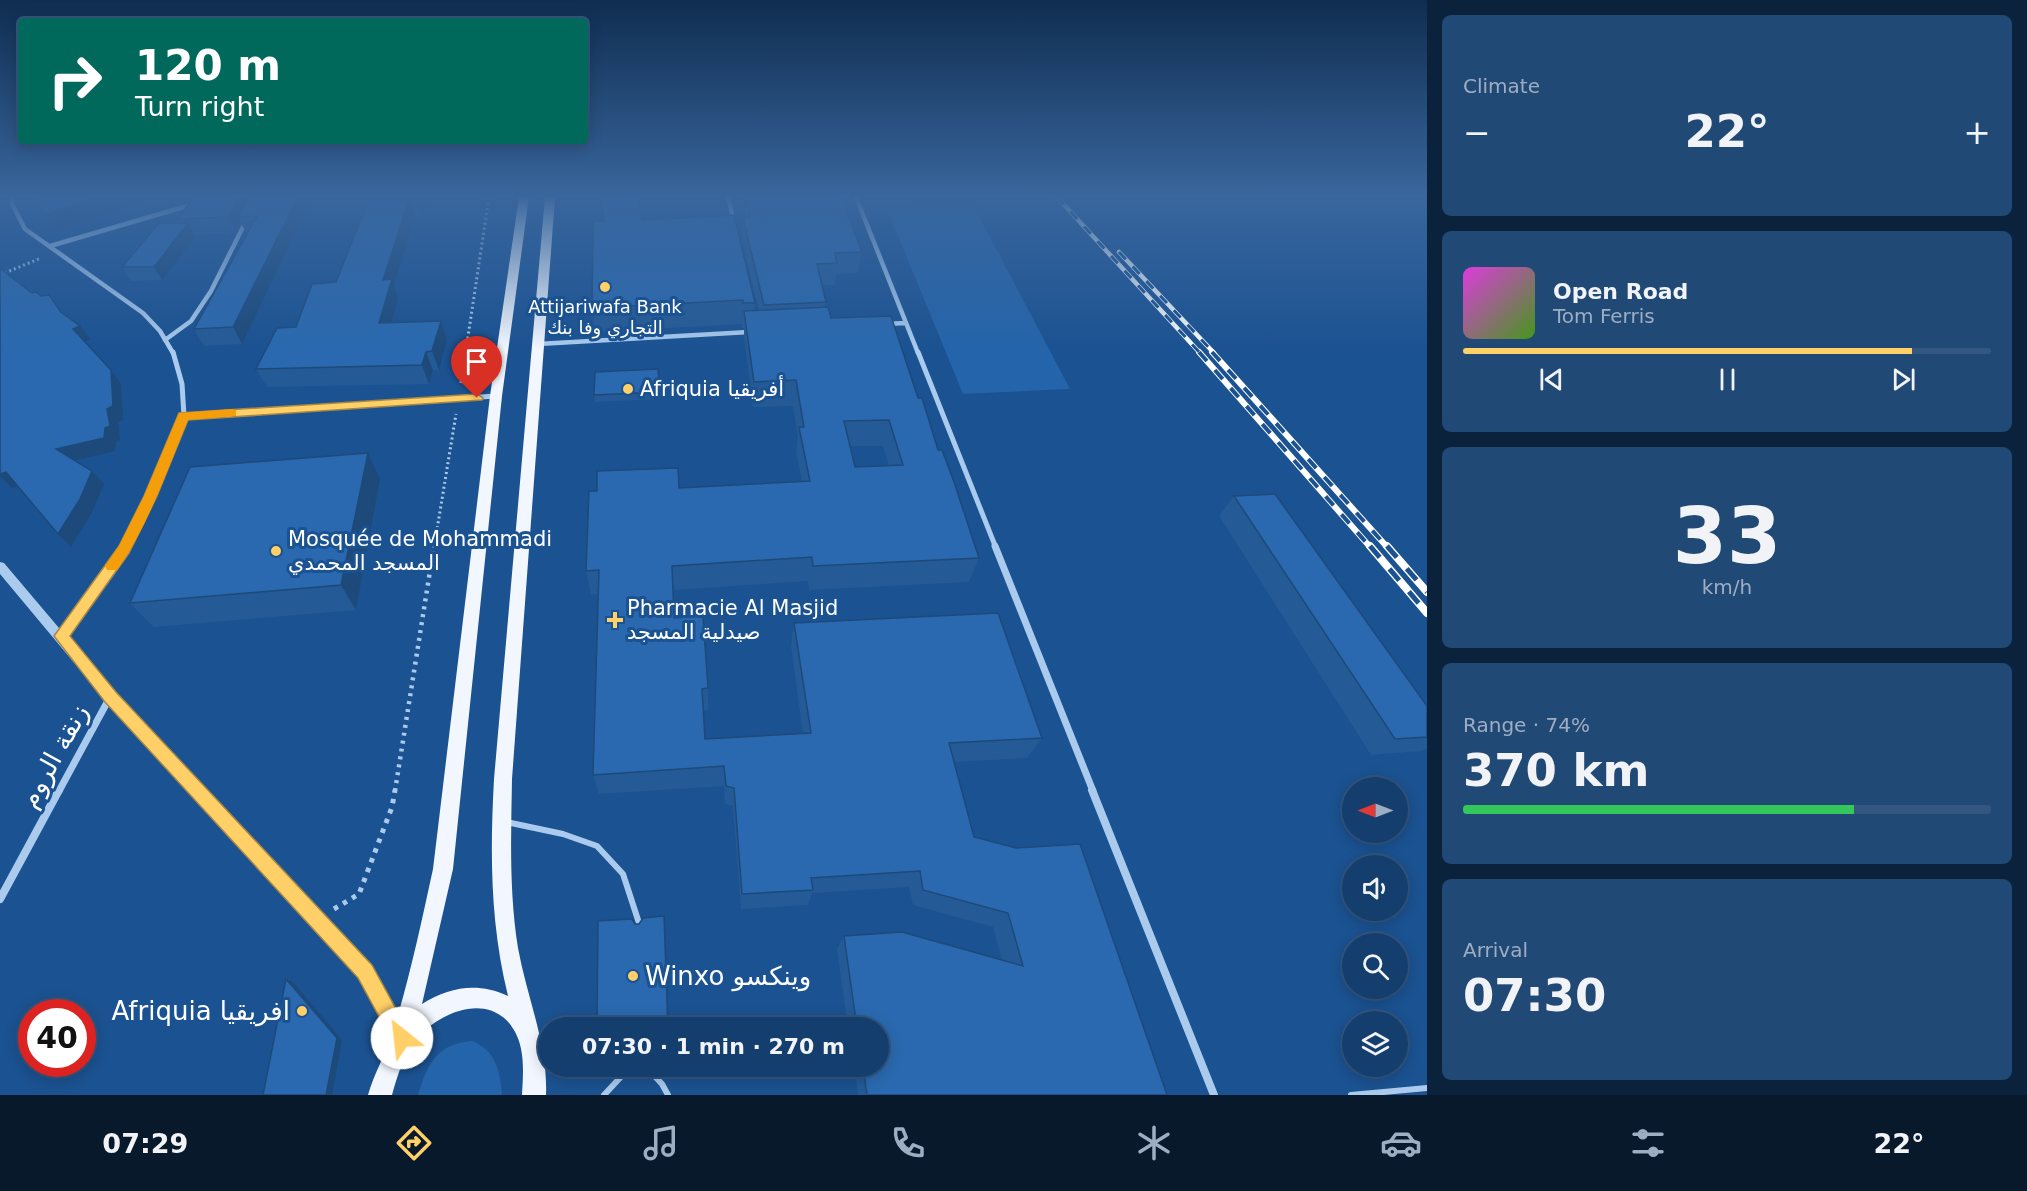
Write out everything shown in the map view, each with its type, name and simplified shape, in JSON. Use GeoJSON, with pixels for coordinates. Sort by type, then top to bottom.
{"type":"FeatureCollection","features":[{"type":"Feature","properties":{"kind":"main road"},"geometry":{"type":"LineString","coordinates":[[380,1095],[388,1064],[402,1038],[428,939],[442,869],[496,396],[517,248]]}},
{"type":"Feature","properties":{"kind":"main road"},"geometry":{"type":"LineString","coordinates":[[534,1095],[535,1057],[508,948],[501,877],[503,779],[545,248]]}},
{"type":"Feature","properties":{"kind":"main road"},"geometry":{"type":"LineString","coordinates":[[402,1038],[421,1017],[444,1003],[468,996],[491,999],[512,1011],[527,1030]]}},
{"type":"Feature","properties":{"kind":"street"},"geometry":{"type":"LineString","coordinates":[[53,248],[143,313],[165,340],[173,352],[182,384],[184,416],[150,496],[124,549],[61,636]]}},
{"type":"Feature","properties":{"kind":"street"},"geometry":{"type":"LineString","coordinates":[[165,340],[191,321],[211,291],[233,248]]}},
{"type":"Feature","properties":{"kind":"street"},"geometry":{"type":"LineString","coordinates":[[876,248],[1214,1095]]}},
{"type":"Feature","properties":{"kind":"street"},"geometry":{"type":"LineString","coordinates":[[883,324],[906,323]]}},
{"type":"Feature","properties":{"kind":"street"},"geometry":{"type":"LineString","coordinates":[[537,344],[759,331]]}},
{"type":"Feature","properties":{"kind":"street"},"geometry":{"type":"LineString","coordinates":[[184,416],[496,396]]}},
{"type":"Feature","properties":{"kind":"street"},"geometry":{"type":"LineString","coordinates":[[0,566],[110,697],[365,972],[402,1038]]}},
{"type":"Feature","properties":{"kind":"street","name":"زنقة الروم"},"geometry":{"type":"LineString","coordinates":[[0,899],[110,697]]}},
{"type":"Feature","properties":{"kind":"lane"},"geometry":{"type":"LineString","coordinates":[[502,821],[563,834],[597,846],[623,874],[639,923]]}},
{"type":"Feature","properties":{"kind":"lane"},"geometry":{"type":"LineString","coordinates":[[604,1095],[621,1077]]}},
{"type":"Feature","properties":{"kind":"lane"},"geometry":{"type":"LineString","coordinates":[[655,1077],[668,1095]]}},
{"type":"Feature","properties":{"kind":"lane"},"geometry":{"type":"LineString","coordinates":[[1351,1095],[1427,1088]]}},
{"type":"Feature","properties":{"kind":"path"},"geometry":{"type":"LineString","coordinates":[[316,920],[359,894],[392,807],[481,248]]}},
{"type":"Feature","properties":{"kind":"path"},"geometry":{"type":"LineString","coordinates":[[0,275],[58,251]]}},
{"type":"Feature","properties":{"kind":"shaded area"},"geometry":{"type":"Polygon","coordinates":[[[903,248],[996,248],[1070,389],[963,394],[903,248]]]}},
{"type":"Feature","properties":{"kind":"shaded area"},"geometry":{"type":"Polygon","coordinates":[[[473,1041],[481,1045],[492,1056],[498,1070],[502,1095],[418,1095],[425,1074],[442,1051],[450,1046],[473,1041]]]}},
{"type":"Feature","properties":{"kind":"building"},"geometry":{"type":"Polygon","coordinates":[[[138,248],[169,248],[154,267],[122,267],[138,248]]]}},
{"type":"Feature","properties":{"kind":"building"},"geometry":{"type":"Polygon","coordinates":[[[239,248],[272,248],[233,327],[194,329],[239,248]]]}},
{"type":"Feature","properties":{"kind":"building"},"geometry":{"type":"Polygon","coordinates":[[[349,248],[393,248],[383,280],[392,279],[379,323],[441,321],[432,351],[426,352],[422,365],[256,369],[277,328],[296,327],[312,284],[336,282],[349,248]]]}},
{"type":"Feature","properties":{"kind":"building"},"geometry":{"type":"Polygon","coordinates":[[[593,248],[742,248],[755,303],[743,303],[743,300],[592,308],[593,248]]]}},
{"type":"Feature","properties":{"kind":"building"},"geometry":{"type":"Polygon","coordinates":[[[750,248],[861,248],[862,252],[835,253],[837,263],[817,264],[826,302],[764,305],[750,248]]]}},
{"type":"Feature","properties":{"kind":"building"},"geometry":{"type":"Polygon","coordinates":[[[0,268],[32,293],[36,292],[41,296],[49,295],[61,312],[80,326],[73,329],[111,370],[113,406],[107,409],[110,426],[105,428],[104,438],[56,449],[92,471],[80,499],[58,534],[6,472],[0,474],[0,268]]]}},
{"type":"Feature","properties":{"kind":"building"},"geometry":{"type":"Polygon","coordinates":[[[828,307],[831,318],[891,316],[918,398],[922,398],[938,450],[942,450],[979,558],[813,566],[812,557],[672,566],[674,618],[703,616],[708,688],[702,689],[705,739],[811,733],[794,623],[998,613],[1042,738],[949,743],[974,837],[1016,848],[1080,844],[1167,1095],[867,1095],[865,1077],[889,1077],[889,1017],[855,1017],[844,936],[902,932],[1023,966],[1008,913],[923,890],[920,871],[811,878],[813,890],[742,894],[734,788],[726,786],[724,766],[593,775],[599,570],[586,571],[589,491],[597,491],[597,471],[678,468],[679,488],[810,481],[799,427],[804,427],[796,380],[754,382],[744,311],[828,307]],[[889,420],[844,421],[855,467],[903,465],[889,420]]]}},
{"type":"Feature","properties":{"kind":"building","name":"Afriquia أفريقيا"},"geometry":{"type":"Polygon","coordinates":[[[658,369],[660,392],[594,395],[595,372],[658,369]]]}},
{"type":"Feature","properties":{"kind":"building","name":"Mosquée de Mohammadi المسجد المحمدي"},"geometry":{"type":"Polygon","coordinates":[[[368,453],[341,585],[130,603],[190,467],[368,453]]]}},
{"type":"Feature","properties":{"kind":"building"},"geometry":{"type":"Polygon","coordinates":[[[1275,494],[1427,706],[1427,737],[1395,739],[1234,496],[1275,494]]]}},
{"type":"Feature","properties":{"kind":"building","name":"Winxo وينكسو"},"geometry":{"type":"Polygon","coordinates":[[[664,916],[668,1017],[597,1017],[598,921],[632,919],[635,924],[639,924],[643,918],[664,916]]]}},
{"type":"Feature","properties":{"kind":"building","name":"Afriquia افريقيا"},"geometry":{"type":"Polygon","coordinates":[[[286,979],[337,1038],[326,1095],[263,1095],[286,979]]]}},
{"type":"Feature","properties":{"kind":"railway"},"geometry":{"type":"LineString","coordinates":[[1104,248],[1200,353]]}},
{"type":"Feature","properties":{"kind":"railway"},"geometry":{"type":"LineString","coordinates":[[1119,252],[1214,353]]}},
{"type":"Feature","properties":{"kind":"railway"},"geometry":{"type":"LineString","coordinates":[[1199,352],[1371,548]]}},
{"type":"Feature","properties":{"kind":"railway"},"geometry":{"type":"LineString","coordinates":[[1212,352],[1388,548]]}},
{"type":"Feature","properties":{"kind":"railway"},"geometry":{"type":"LineString","coordinates":[[1370,546],[1427,613]]}},
{"type":"Feature","properties":{"kind":"railway"},"geometry":{"type":"LineString","coordinates":[[1387,546],[1427,592]]}},
{"type":"Feature","properties":{"kind":"slow traffic"},"geometry":{"type":"LineString","coordinates":[[112,566],[124,549],[150,496],[184,416],[232,413]]}},
{"type":"Feature","properties":{"kind":"place","name":"Attijariwafa Bank التجاري وفا بنك"},"geometry":{"type":"Point","coordinates":[605,287]}},
{"type":"Feature","properties":{"kind":"place","name":"Afriquia أفريقيا"},"geometry":{"type":"Point","coordinates":[628,389]}},
{"type":"Feature","properties":{"kind":"place","name":"Mosquée de Mohammadi المسجد المحمدي"},"geometry":{"type":"Point","coordinates":[276,551]}},
{"type":"Feature","properties":{"kind":"place","name":"Pharmacie Al Masjid صيدلية المسجد"},"geometry":{"type":"Point","coordinates":[615,620]}},
{"type":"Feature","properties":{"kind":"place","name":"Winxo وينكسو"},"geometry":{"type":"Point","coordinates":[633,976]}},
{"type":"Feature","properties":{"kind":"place","name":"Afriquia افريقيا"},"geometry":{"type":"Point","coordinates":[302,1011]}},
{"type":"Feature","properties":{"kind":"route"},"geometry":{"type":"LineString","coordinates":[[402,1038],[365,972],[110,697],[61,636],[124,549],[150,496],[184,416],[477,398]]}}]}
